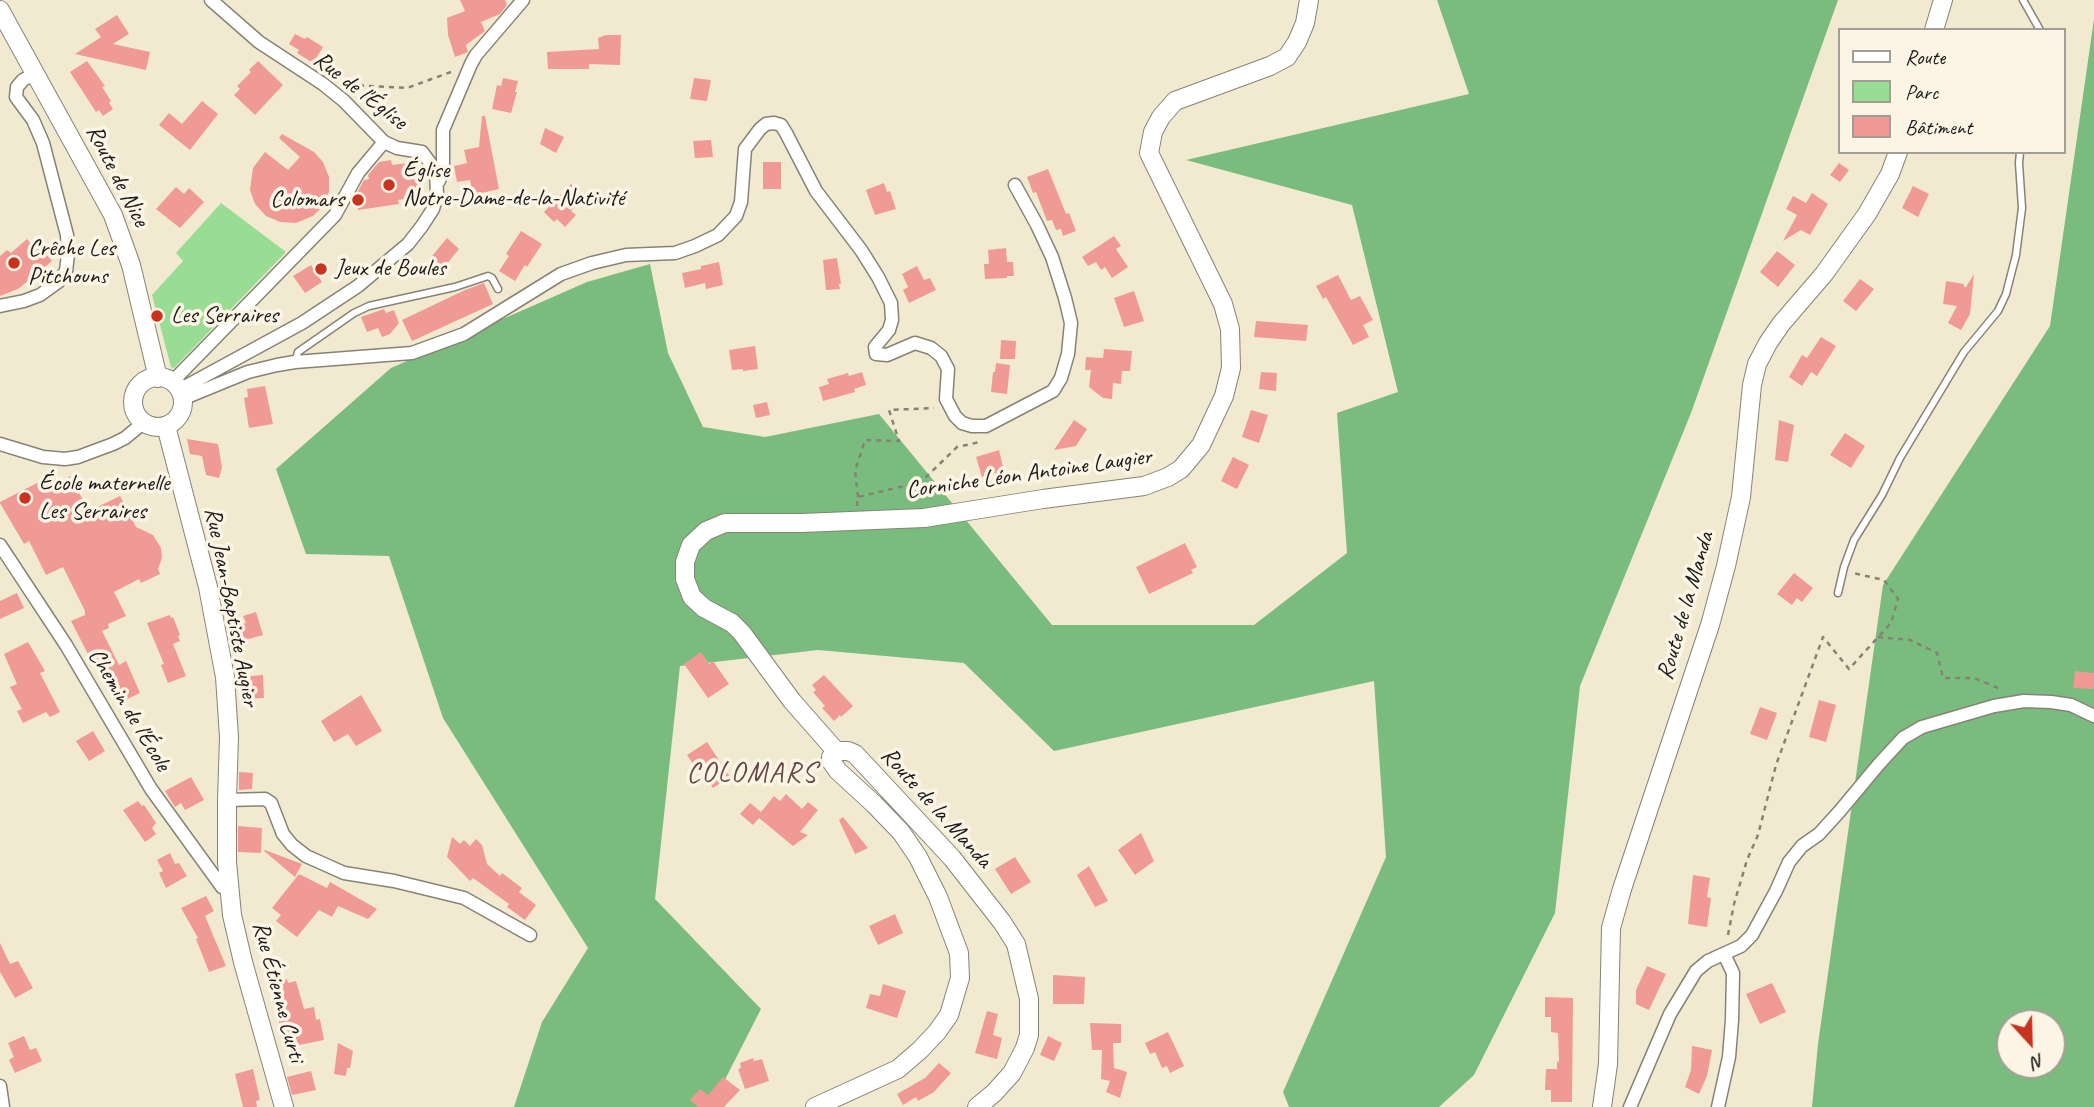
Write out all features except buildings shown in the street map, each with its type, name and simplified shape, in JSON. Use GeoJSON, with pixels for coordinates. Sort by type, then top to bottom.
{"type":"FeatureCollection","features":[{"type":"Feature","properties":{"kind":"main road","name":"Corniche Léon Antoine Laugier"},"geometry":{"type":"LineString","coordinates":[[836,751],[792,701],[742,633],[692,597],[685,579],[685,562],[691,545],[706,531],[725,523],[924,518],[1144,486],[1168,478],[1189,461],[1201,445],[1224,396],[1231,368],[1230,329],[1223,304],[1149,153],[1153,132],[1161,117],[1175,101],[1270,66],[1287,57],[1305,23],[1309,0]]}},
{"type":"Feature","properties":{"kind":"main road"},"geometry":{"type":"LineString","coordinates":[[1935,28],[1943,0]]}},
{"type":"Feature","properties":{"kind":"main road","name":"Route de Nice"},"geometry":{"type":"LineString","coordinates":[[0,10],[117,227],[173,387]]}},
{"type":"Feature","properties":{"kind":"main road","name":"Route de la Manda"},"geometry":{"type":"LineString","coordinates":[[1602,1107],[1608,1063],[1611,928],[1723,578],[1741,497],[1752,385],[1757,364],[1782,324],[1829,267],[1867,214],[1891,174],[1897,154]]}},
{"type":"Feature","properties":{"kind":"main road"},"geometry":{"type":"LineString","coordinates":[[145,381],[173,387],[180,413],[172,423],[153,427],[143,423],[134,410],[136,391],[145,381]]}},
{"type":"Feature","properties":{"kind":"main road","name":"Rue Jean-Baptiste Augier"},"geometry":{"type":"LineString","coordinates":[[166,426],[208,587],[225,677],[229,737],[229,890]]}},
{"type":"Feature","properties":{"kind":"main road","name":"Route de la Manda"},"geometry":{"type":"LineString","coordinates":[[816,1107],[898,1069],[937,1032],[949,1015],[960,978],[959,953],[938,897],[918,857],[901,832],[838,771],[831,757],[836,751],[855,754],[952,858],[1016,944],[1029,999],[1025,1048],[1012,1073],[977,1107]]}},
{"type":"Feature","properties":{"kind":"main road","name":"Rue Étienne Curti"},"geometry":{"type":"LineString","coordinates":[[229,890],[236,934],[284,1107]]}},
{"type":"Feature","properties":{"kind":"street","name":"Rue de l'Église"},"geometry":{"type":"LineString","coordinates":[[211,0],[267,47],[344,101],[384,142],[397,148],[422,152],[436,171],[437,188]]}},
{"type":"Feature","properties":{"kind":"street"},"geometry":{"type":"LineString","coordinates":[[173,387],[302,323],[358,286],[408,243],[433,209],[443,169],[443,130],[475,55],[523,0]]}},
{"type":"Feature","properties":{"kind":"street"},"geometry":{"type":"LineString","coordinates":[[0,306],[40,295],[58,282],[66,271],[67,235],[43,143],[33,120],[16,97],[23,80],[36,73]]}},
{"type":"Feature","properties":{"kind":"street"},"geometry":{"type":"LineString","coordinates":[[173,387],[295,362],[412,353],[464,334],[561,274],[592,262],[626,255],[675,253],[707,241],[718,235],[736,216],[741,202],[745,149],[751,138],[766,124],[780,125],[816,191],[861,250],[891,303],[892,320],[889,330],[875,347],[876,355],[887,355],[915,343],[931,348],[941,356],[948,369],[946,399],[955,416],[972,426],[986,426],[1053,391],[1058,385],[1068,354],[1070,323],[1052,257],[1014,185]]}},
{"type":"Feature","properties":{"kind":"street"},"geometry":{"type":"LineString","coordinates":[[173,387],[335,215],[358,173],[384,142]]}},
{"type":"Feature","properties":{"kind":"street"},"geometry":{"type":"LineString","coordinates":[[0,444],[43,457],[65,459],[113,444],[143,423]]}},
{"type":"Feature","properties":{"kind":"street","name":"Chemin de l'École"},"geometry":{"type":"LineString","coordinates":[[0,545],[66,645],[151,789],[198,857],[222,887],[229,890]]}},
{"type":"Feature","properties":{"kind":"street"},"geometry":{"type":"LineString","coordinates":[[1630,1107],[1661,1033],[1696,971],[1708,961],[1741,946],[1752,934],[1789,862],[1802,846],[1819,834],[1903,738],[1922,727],[1994,706],[2024,701],[2071,705],[2094,716]]}},
{"type":"Feature","properties":{"kind":"street"},"geometry":{"type":"LineString","coordinates":[[227,800],[265,799],[271,803],[283,834],[292,845],[306,856],[344,873],[464,898],[530,935]]}},
{"type":"Feature","properties":{"kind":"street"},"geometry":{"type":"LineString","coordinates":[[1718,1107],[1729,1057],[1732,1020],[1733,973],[1727,953]]}},
{"type":"Feature","properties":{"kind":"street"},"geometry":{"type":"LineString","coordinates":[[0,1086],[3,1107]]}},
{"type":"Feature","properties":{"kind":"lane"},"geometry":{"type":"LineString","coordinates":[[2023,0],[2039,28]]}},
{"type":"Feature","properties":{"kind":"lane"},"geometry":{"type":"LineString","coordinates":[[1838,593],[1854,540],[1882,495],[1900,458],[1964,352],[1998,311],[2006,294],[2016,255],[2022,208],[2020,154]]}},
{"type":"Feature","properties":{"kind":"lane"},"geometry":{"type":"LineString","coordinates":[[295,362],[299,352],[354,313],[369,306],[455,287],[488,276],[498,289]]}},
{"type":"Feature","properties":{"kind":"path"},"geometry":{"type":"LineString","coordinates":[[323,84],[407,88],[471,64]]}},
{"type":"Feature","properties":{"kind":"path"},"geometry":{"type":"LineString","coordinates":[[878,519],[857,511],[855,471],[865,440],[900,441],[888,410],[935,408],[946,399]]}},
{"type":"Feature","properties":{"kind":"path"},"geometry":{"type":"LineString","coordinates":[[858,497],[921,482],[957,447],[995,437],[1001,427],[999,420]]}},
{"type":"Feature","properties":{"kind":"path"},"geometry":{"type":"LineString","coordinates":[[1727,953],[1734,904],[1746,860],[1758,835],[1776,765],[1823,637],[1849,669],[1891,623],[1898,599],[1884,580],[1852,572],[1844,567]]}},
{"type":"Feature","properties":{"kind":"path"},"geometry":{"type":"LineString","coordinates":[[1878,637],[1910,640],[1937,653],[1943,678],[1974,678],[2024,701]]}},
{"type":"Feature","properties":{"kind":"green space"},"geometry":{"type":"Polygon","coordinates":[[[1437,0],[1838,0],[1691,413],[1580,686],[1555,913],[1474,1075],[1439,1107],[1289,1107],[1283,1092],[1386,857],[1374,681],[1054,751],[964,663],[818,650],[680,666],[655,899],[761,1009],[711,1107],[514,1107],[542,1022],[588,948],[443,718],[389,556],[306,554],[276,469],[391,368],[587,282],[650,264],[668,353],[703,427],[765,437],[879,414],[1052,625],[1254,625],[1347,553],[1337,413],[1398,392],[1352,205],[1186,160],[1469,94],[1437,0]]]}},
{"type":"Feature","properties":{"kind":"green space"},"geometry":{"type":"Polygon","coordinates":[[[2094,19],[2094,1107],[1812,1107],[1818,1044],[1883,585],[2050,326],[2094,19]]]}},
{"type":"Feature","properties":{"kind":"green space"},"geometry":{"type":"Polygon","coordinates":[[[221,203],[286,252],[174,368],[171,367],[152,295],[183,261],[176,253],[221,203]]]}},
{"type":"Feature","properties":{"kind":"place","name":"Église Notre-Dame-de-la-Nativité"},"geometry":{"type":"Point","coordinates":[389,185]}},
{"type":"Feature","properties":{"kind":"place","name":"Colomars"},"geometry":{"type":"Point","coordinates":[358,200]}},
{"type":"Feature","properties":{"kind":"place","name":"Crêche Les Pitchouns"},"geometry":{"type":"Point","coordinates":[14,263]}},
{"type":"Feature","properties":{"kind":"place","name":"Jeux de Boules"},"geometry":{"type":"Point","coordinates":[321,269]}},
{"type":"Feature","properties":{"kind":"place","name":"Les Serraires"},"geometry":{"type":"Point","coordinates":[157,316]}},
{"type":"Feature","properties":{"kind":"place","name":"École maternelle Les Serraires"},"geometry":{"type":"Point","coordinates":[25,498]}},
{"type":"Feature","properties":{"kind":"district","name":"COLOMARS"},"geometry":{"type":"Point","coordinates":[752,774]}}]}
